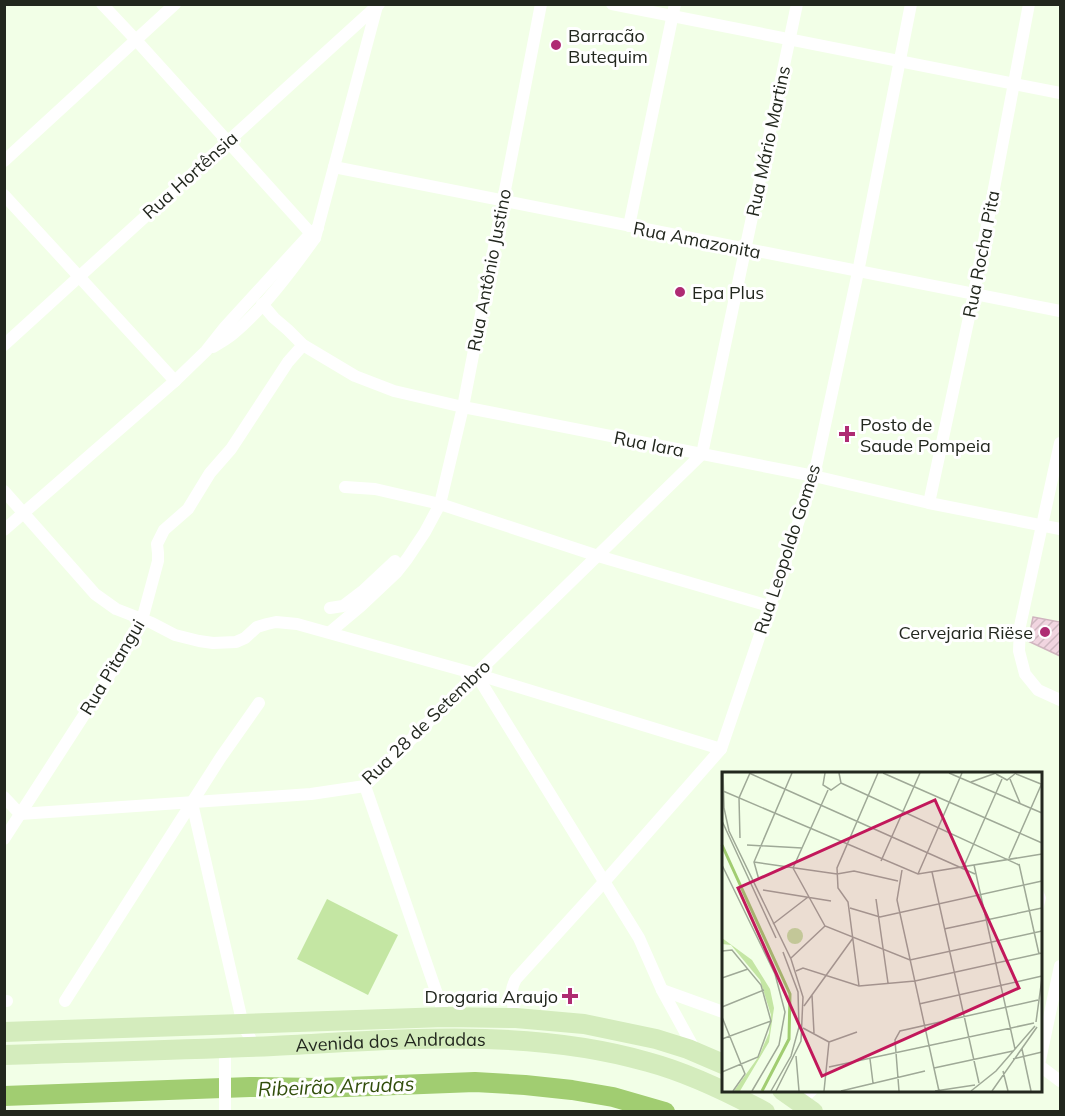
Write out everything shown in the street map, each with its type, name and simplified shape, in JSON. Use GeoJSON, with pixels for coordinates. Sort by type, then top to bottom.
{"type":"FeatureCollection","features":[{"type":"Feature","properties":{"kind":"main road","name":"Avenida dos Andradas"},"geometry":{"type":"LineString","coordinates":[[4,1032],[446,1017],[516,1018],[584,1024],[656,1039],[722,1064]]}},
{"type":"Feature","properties":{"kind":"main road"},"geometry":{"type":"LineString","coordinates":[[445,1039],[450,1027],[446,1017]]}},
{"type":"Feature","properties":{"kind":"main road","name":"Avenida dos Andradas"},"geometry":{"type":"LineString","coordinates":[[4,1055],[225,1051],[255,1047],[445,1039],[516,1040],[621,1054],[688,1075],[722,1091]]}},
{"type":"Feature","properties":{"kind":"main road","name":"Avenida dos Andradas"},"geometry":{"type":"LineString","coordinates":[[723,1092],[765,1112]]}},
{"type":"Feature","properties":{"kind":"main road"},"geometry":{"type":"LineString","coordinates":[[787,1092],[808,1101]]}},
{"type":"Feature","properties":{"kind":"street"},"geometry":{"type":"LineString","coordinates":[[102,4],[315,233]]}},
{"type":"Feature","properties":{"kind":"street"},"geometry":{"type":"LineString","coordinates":[[4,160],[175,4]]}},
{"type":"Feature","properties":{"kind":"street","name":"Rua Antônio Justino"},"geometry":{"type":"LineString","coordinates":[[330,632],[396,573],[425,532],[440,504],[463,407],[541,4]]}},
{"type":"Feature","properties":{"kind":"street"},"geometry":{"type":"LineString","coordinates":[[612,4],[674,11],[790,39],[1060,93]]}},
{"type":"Feature","properties":{"kind":"street","name":"Rua Mário Martins"},"geometry":{"type":"LineString","coordinates":[[702,454],[797,4]]}},
{"type":"Feature","properties":{"kind":"street","name":"Rua Leopoldo Gomes"},"geometry":{"type":"LineString","coordinates":[[516,1018],[511,994],[516,979],[721,749],[814,476],[858,272],[911,4]]}},
{"type":"Feature","properties":{"kind":"street","name":"Rua Rocha Pita"},"geometry":{"type":"LineString","coordinates":[[929,503],[974,294],[1029,4]]}},
{"type":"Feature","properties":{"kind":"street"},"geometry":{"type":"LineString","coordinates":[[206,351],[232,335],[262,304],[301,257],[315,233],[377,5]]}},
{"type":"Feature","properties":{"kind":"street","name":"Rua Hortênsia"},"geometry":{"type":"LineString","coordinates":[[4,345],[377,5]]}},
{"type":"Feature","properties":{"kind":"street"},"geometry":{"type":"LineString","coordinates":[[629,226],[674,11]]}},
{"type":"Feature","properties":{"kind":"street","name":"Rua Amazonita"},"geometry":{"type":"LineString","coordinates":[[334,166],[1060,311]]}},
{"type":"Feature","properties":{"kind":"street"},"geometry":{"type":"LineString","coordinates":[[4,195],[175,381]]}},
{"type":"Feature","properties":{"kind":"street"},"geometry":{"type":"LineString","coordinates":[[4,530],[175,381],[206,351],[225,327],[315,233]]}},
{"type":"Feature","properties":{"kind":"street","name":"Rua Iara"},"geometry":{"type":"LineString","coordinates":[[262,304],[303,345],[355,376],[394,391],[463,407],[814,476],[929,503],[1060,529]]}},
{"type":"Feature","properties":{"kind":"street","name":"Rua Pitangui"},"geometry":{"type":"LineString","coordinates":[[4,839],[106,681],[142,620],[158,561],[157,544],[164,530],[188,508],[210,473],[231,449],[288,362],[303,345]]}},
{"type":"Feature","properties":{"kind":"street"},"geometry":{"type":"LineString","coordinates":[[1060,443],[1018,642],[1026,674],[1038,690],[1060,700]]}},
{"type":"Feature","properties":{"kind":"street","name":"Rua 28 de Setembro"},"geometry":{"type":"LineString","coordinates":[[20,814],[311,794],[365,786],[476,674],[702,454]]}},
{"type":"Feature","properties":{"kind":"street"},"geometry":{"type":"LineString","coordinates":[[345,487],[375,489],[440,504],[598,556],[769,606]]}},
{"type":"Feature","properties":{"kind":"street"},"geometry":{"type":"LineString","coordinates":[[4,491],[95,594],[116,609],[175,635],[213,643],[236,642],[245,638],[257,627],[276,622],[297,624],[476,674],[721,749]]}},
{"type":"Feature","properties":{"kind":"street","name":"Rua Antônio Justino"},"geometry":{"type":"LineString","coordinates":[[330,608],[343,606],[364,590],[388,569],[415,539],[425,532]]}},
{"type":"Feature","properties":{"kind":"street"},"geometry":{"type":"LineString","coordinates":[[476,674],[639,938],[662,990],[696,1052]]}},
{"type":"Feature","properties":{"kind":"street"},"geometry":{"type":"LineString","coordinates":[[66,1001],[221,757],[260,703]]}},
{"type":"Feature","properties":{"kind":"street"},"geometry":{"type":"LineString","coordinates":[[365,786],[446,1017]]}},
{"type":"Feature","properties":{"kind":"street"},"geometry":{"type":"LineString","coordinates":[[4,797],[20,814]]}},
{"type":"Feature","properties":{"kind":"street"},"geometry":{"type":"LineString","coordinates":[[192,803],[243,1025],[255,1047]]}},
{"type":"Feature","properties":{"kind":"street"},"geometry":{"type":"LineString","coordinates":[[1042,1038],[1060,966]]}},
{"type":"Feature","properties":{"kind":"street"},"geometry":{"type":"LineString","coordinates":[[662,990],[722,1012]]}},
{"type":"Feature","properties":{"kind":"street"},"geometry":{"type":"LineString","coordinates":[[225,1051],[225,1107]]}},
{"type":"Feature","properties":{"kind":"street"},"geometry":{"type":"LineString","coordinates":[[1041,1067],[1060,1081]]}},
{"type":"Feature","properties":{"kind":"green space"},"geometry":{"type":"Polygon","coordinates":[[[327,899],[398,935],[368,995],[297,959],[327,899]]]}},
{"type":"Feature","properties":{"kind":"building","name":"Cervejaria Riëse"},"geometry":{"type":"Polygon","coordinates":[[[1033,617],[1060,622],[1060,656],[1028,641],[1033,617]]]}},
{"type":"Feature","properties":{"kind":"waterway","name":"Ribeirão Arrudas"},"geometry":{"type":"LineString","coordinates":[[4,1096],[475,1082],[572,1090],[613,1097],[665,1112]]}},
{"type":"Feature","properties":{"kind":"place","name":"Barracão Butequim"},"geometry":{"type":"Point","coordinates":[556,45]}},
{"type":"Feature","properties":{"kind":"place","name":"Epa Plus"},"geometry":{"type":"Point","coordinates":[680,292]}},
{"type":"Feature","properties":{"kind":"place","name":"Posto de Saude Pompeia"},"geometry":{"type":"Point","coordinates":[847,434]}},
{"type":"Feature","properties":{"kind":"place","name":"Cervejaria Riëse"},"geometry":{"type":"Point","coordinates":[1045,632]}},
{"type":"Feature","properties":{"kind":"place","name":"Drogaria Araujo"},"geometry":{"type":"Point","coordinates":[570,996]}}]}
